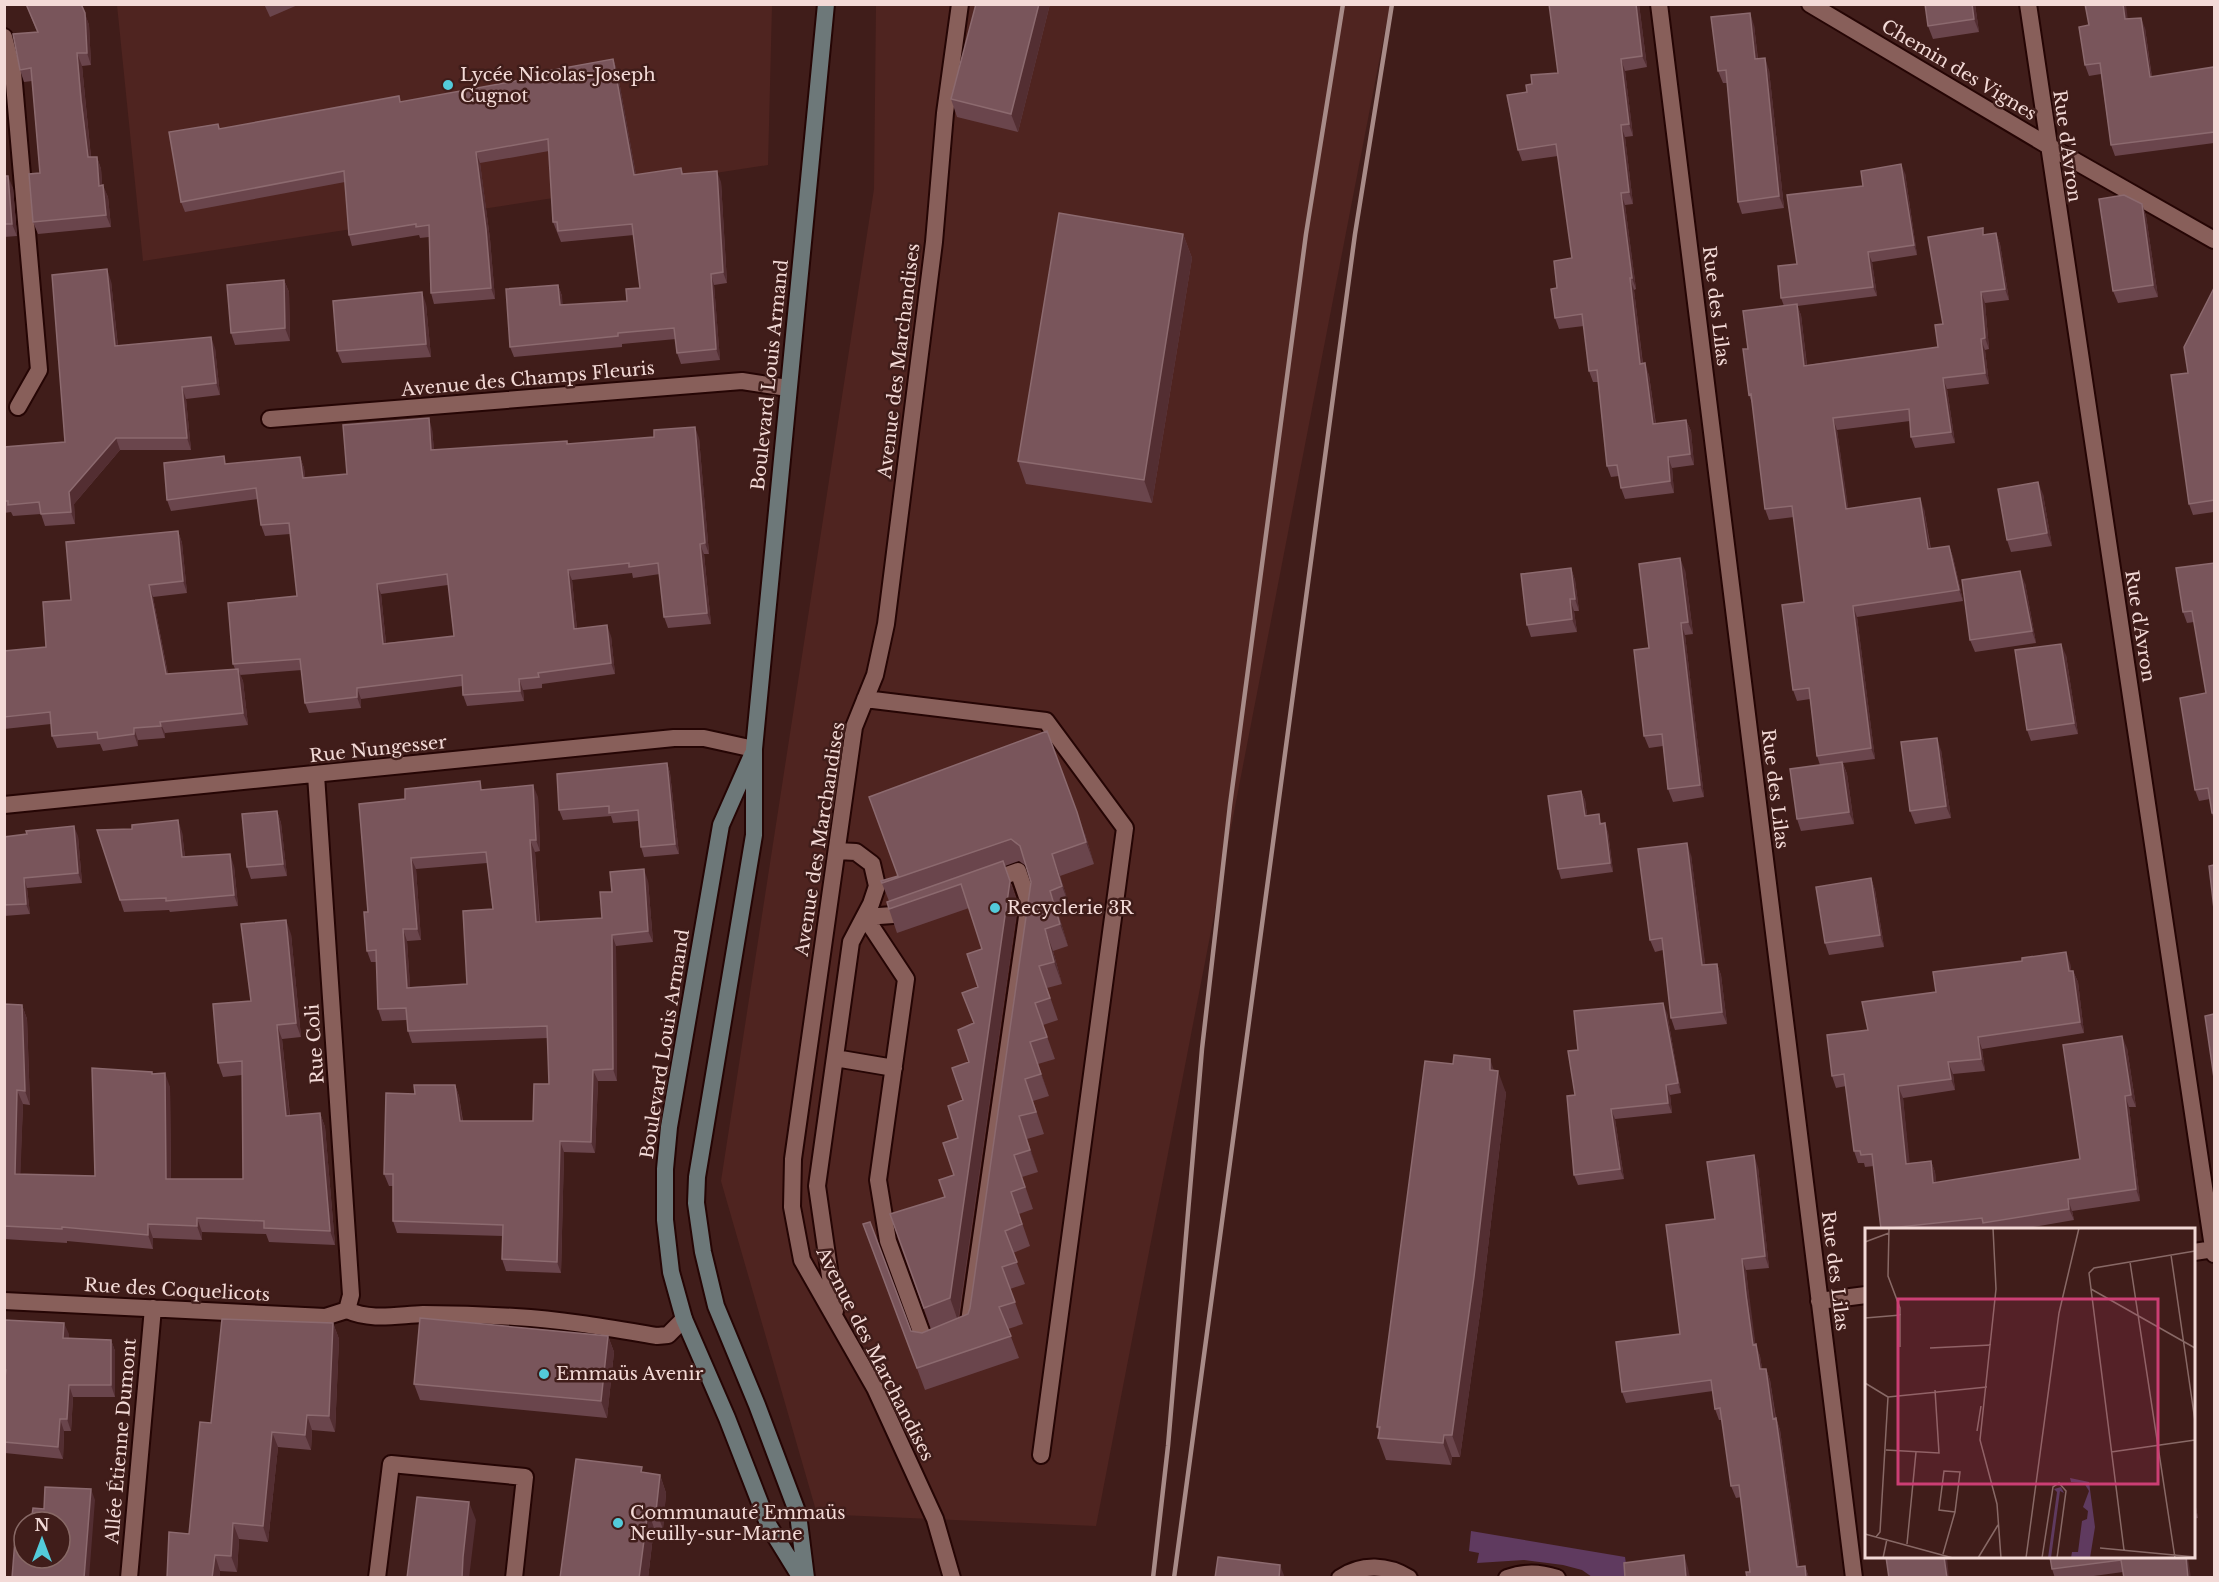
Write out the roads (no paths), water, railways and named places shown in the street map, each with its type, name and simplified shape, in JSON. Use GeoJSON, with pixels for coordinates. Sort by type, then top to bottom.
{"type":"FeatureCollection","features":[{"type":"Feature","properties":{"kind":"main road","name":"Boulevard Louis Armand"},"geometry":{"type":"LineString","coordinates":[[806,1578],[798,1514],[757,1405],[716,1306],[703,1252],[696,1203],[697,1177],[754,835],[754,749],[826,4]]}},
{"type":"Feature","properties":{"kind":"main road","name":"Boulevard Louis Armand"},"geometry":{"type":"LineString","coordinates":[[754,749],[720,825],[669,1127],[665,1169],[665,1220],[671,1272],[684,1319],[727,1418],[769,1526],[801,1578]]}},
{"type":"Feature","properties":{"kind":"street","name":"Avenue des Marchandises"},"geometry":{"type":"LineString","coordinates":[[952,1578],[935,1519],[875,1388],[802,1260],[792,1197],[793,1159],[854,727],[875,675],[886,624],[934,242],[945,112],[960,4]]}},
{"type":"Feature","properties":{"kind":"street","name":"Rue des Lilas"},"geometry":{"type":"LineString","coordinates":[[1659,4],[1854,1578]]}},
{"type":"Feature","properties":{"kind":"street","name":"Chemin des Vignes"},"geometry":{"type":"LineString","coordinates":[[1810,4],[2047,145],[2214,240]]}},
{"type":"Feature","properties":{"kind":"street","name":"Rue d'Avron"},"geometry":{"type":"LineString","coordinates":[[2028,4],[2047,145],[2214,1251]]}},
{"type":"Feature","properties":{"kind":"street"},"geometry":{"type":"LineString","coordinates":[[4,38],[13,72],[11,136],[39,370],[18,408]]}},
{"type":"Feature","properties":{"kind":"street","name":"Avenue des Champs Fleuris"},"geometry":{"type":"LineString","coordinates":[[270,419],[742,381],[788,388]]}},
{"type":"Feature","properties":{"kind":"street"},"geometry":{"type":"LineString","coordinates":[[865,699],[1046,721],[1125,828],[1041,1455]]}},
{"type":"Feature","properties":{"kind":"street","name":"Rue Nungesser"},"geometry":{"type":"LineString","coordinates":[[4,805],[674,738],[704,738],[754,749]]}},
{"type":"Feature","properties":{"kind":"street","name":"Rue Coli"},"geometry":{"type":"LineString","coordinates":[[316,775],[351,1295],[347,1310]]}},
{"type":"Feature","properties":{"kind":"street"},"geometry":{"type":"LineString","coordinates":[[836,1320],[817,1186],[851,942],[865,917],[877,886],[872,864],[856,852],[837,850]]}},
{"type":"Feature","properties":{"kind":"street"},"geometry":{"type":"LineString","coordinates":[[1018,871],[1029,903],[968,1329],[926,1345],[888,1241],[878,1180],[906,979],[865,917],[893,915],[1018,871]]}},
{"type":"Feature","properties":{"kind":"street"},"geometry":{"type":"LineString","coordinates":[[835,1058],[894,1068]]}},
{"type":"Feature","properties":{"kind":"street"},"geometry":{"type":"LineString","coordinates":[[2195,1252],[2214,1251]]}},
{"type":"Feature","properties":{"kind":"street"},"geometry":{"type":"LineString","coordinates":[[1819,1301],[1865,1295]]}},
{"type":"Feature","properties":{"kind":"street","name":"Rue des Coquelicots"},"geometry":{"type":"LineString","coordinates":[[4,1301],[325,1317],[347,1310]]}},
{"type":"Feature","properties":{"kind":"street","name":"Allée Étienne Dumont"},"geometry":{"type":"LineString","coordinates":[[129,1578],[153,1308]]}},
{"type":"Feature","properties":{"kind":"street"},"geometry":{"type":"LineString","coordinates":[[347,1310],[361,1317],[424,1314],[576,1321],[657,1336],[668,1335],[684,1319]]}},
{"type":"Feature","properties":{"kind":"street"},"geometry":{"type":"LineString","coordinates":[[377,1578],[391,1464],[525,1477],[514,1578]]}},
{"type":"Feature","properties":{"kind":"street"},"geometry":{"type":"LineString","coordinates":[[1340,1578],[1350,1571],[1373,1566],[1398,1571],[1409,1578]]}},
{"type":"Feature","properties":{"kind":"street"},"geometry":{"type":"LineString","coordinates":[[1507,1578],[1525,1572],[1543,1573],[1557,1578]]}},
{"type":"Feature","properties":{"kind":"railway"},"geometry":{"type":"LineString","coordinates":[[1153,1578],[1168,1446],[1202,1049],[1230,805],[1306,234],[1343,4]]}},
{"type":"Feature","properties":{"kind":"railway"},"geometry":{"type":"LineString","coordinates":[[1174,1578],[1355,234],[1392,4]]}},
{"type":"Feature","properties":{"kind":"place","name":"Lycée Nicolas-Joseph Cugnot"},"geometry":{"type":"Point","coordinates":[448,85]}},
{"type":"Feature","properties":{"kind":"place","name":"Recyclerie 3R"},"geometry":{"type":"Point","coordinates":[995,908]}},
{"type":"Feature","properties":{"kind":"place","name":"Emmaüs Avenir"},"geometry":{"type":"Point","coordinates":[544,1374]}},
{"type":"Feature","properties":{"kind":"place","name":"Communauté Emmaüs Neuilly-sur-Marne"},"geometry":{"type":"Point","coordinates":[618,1523]}}]}
